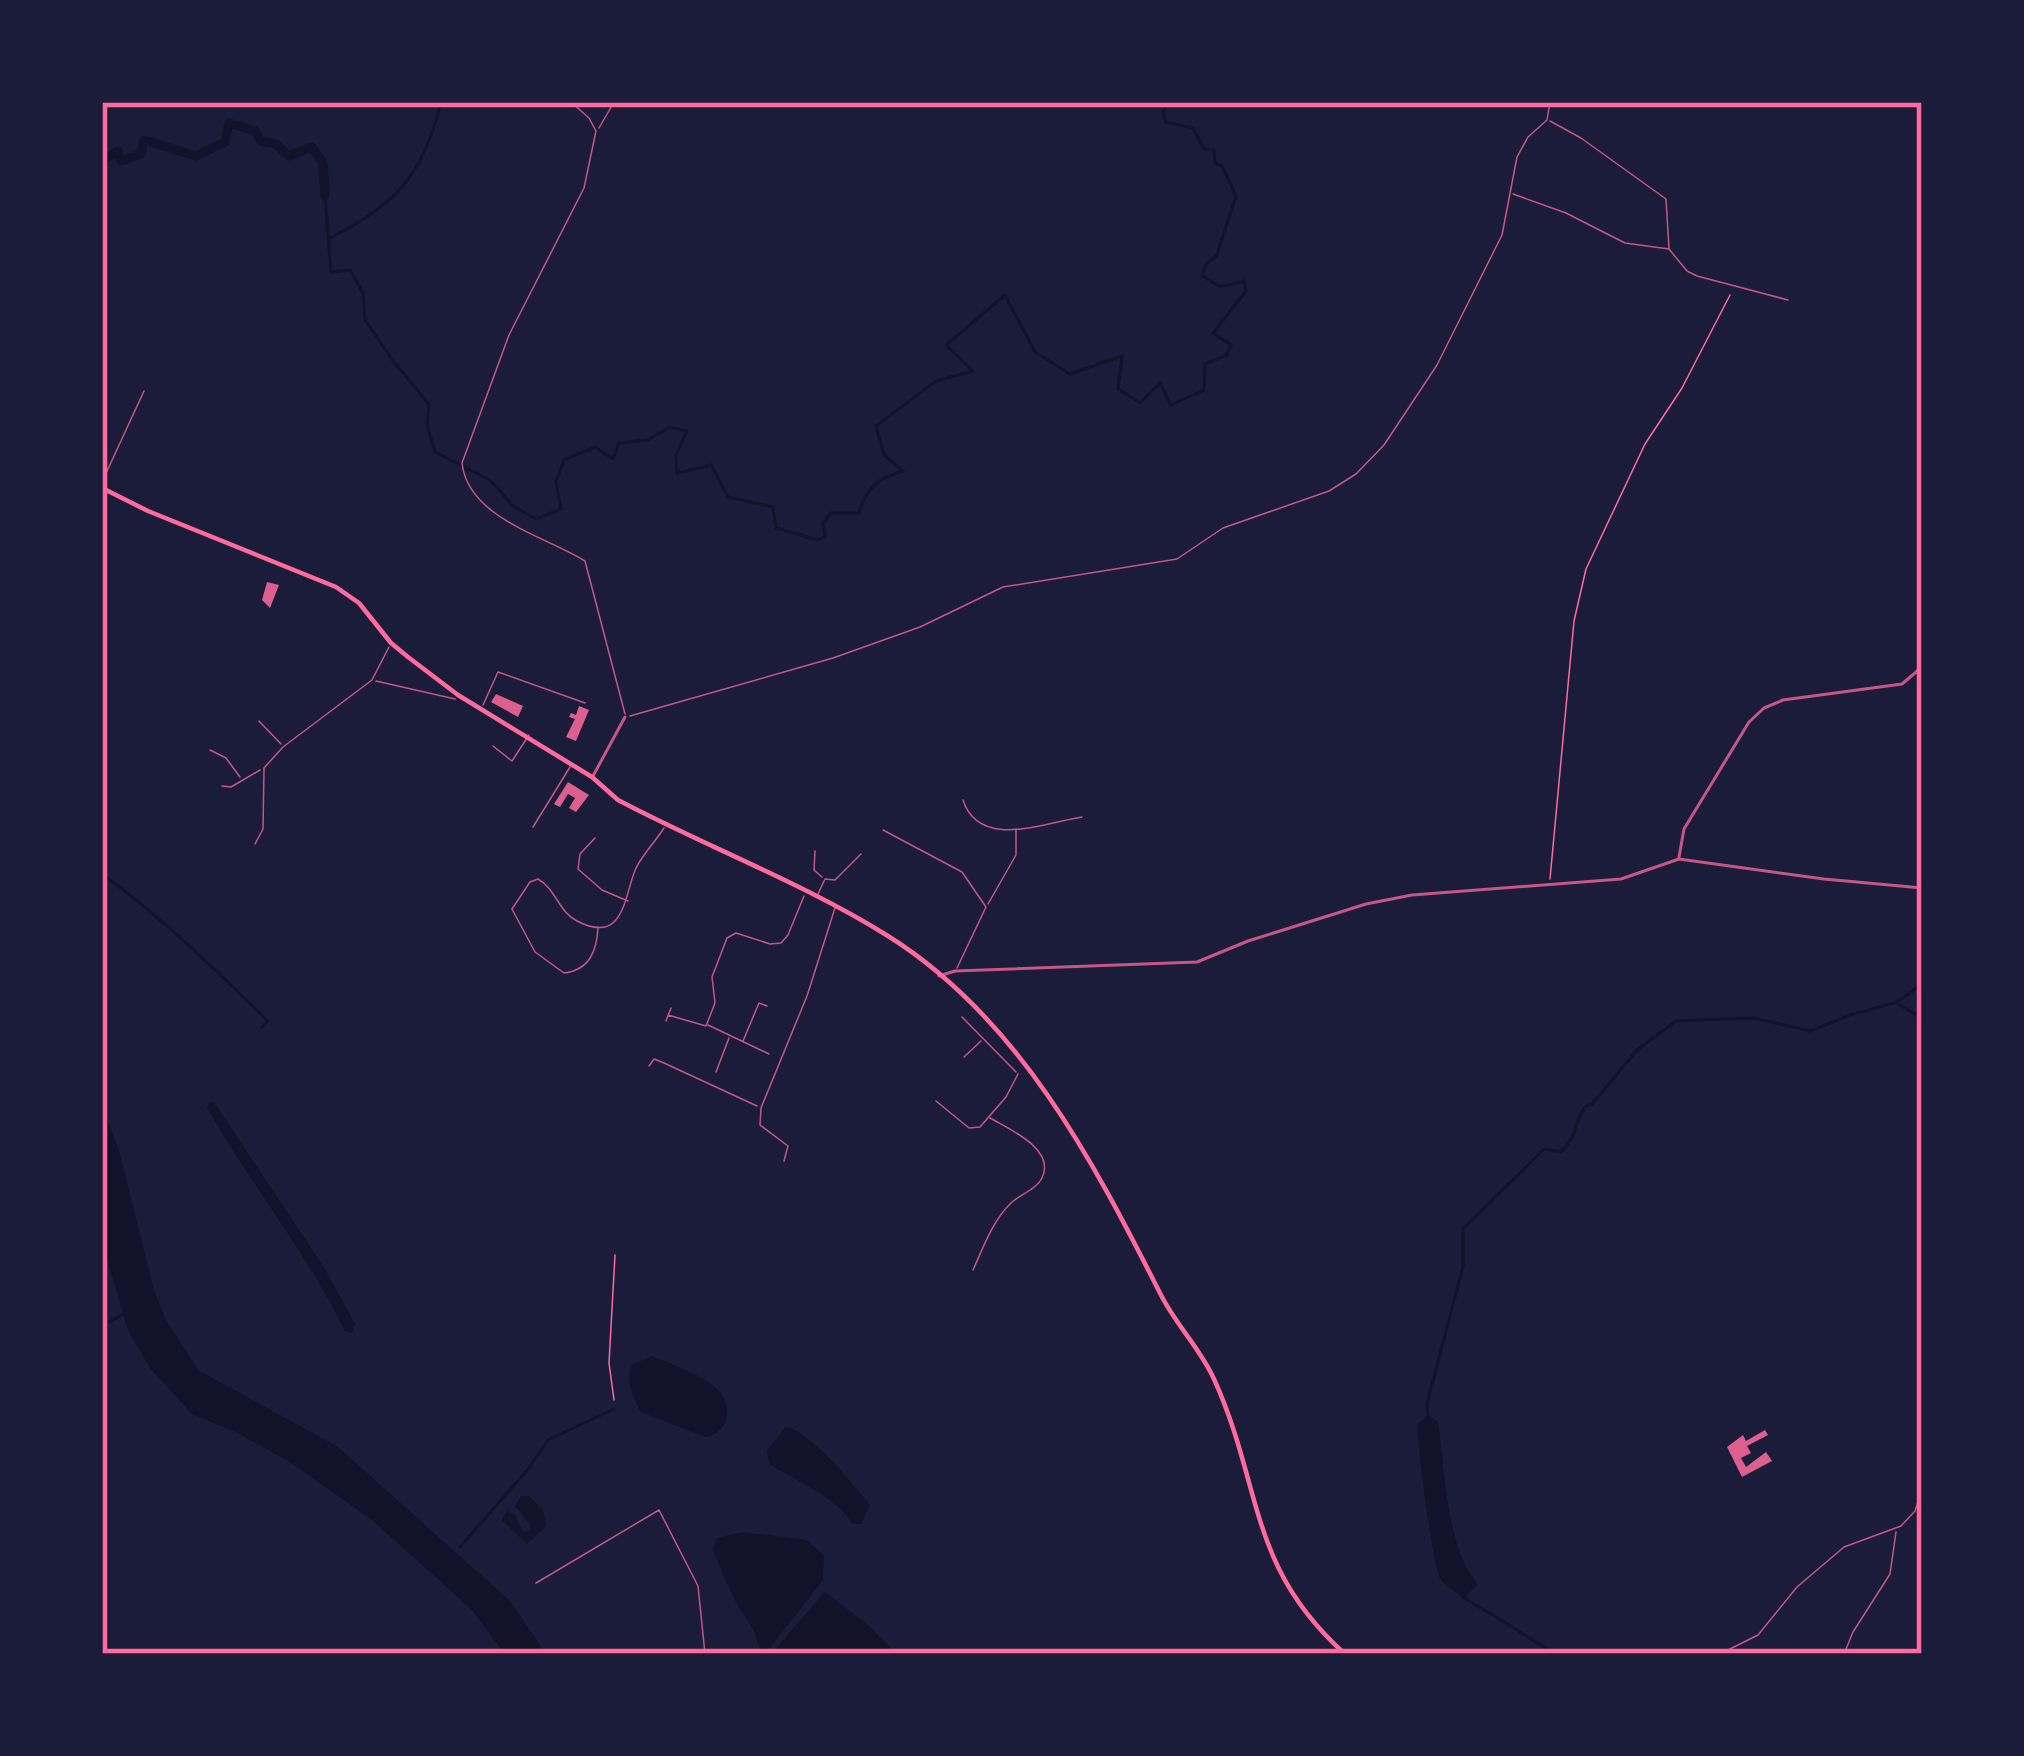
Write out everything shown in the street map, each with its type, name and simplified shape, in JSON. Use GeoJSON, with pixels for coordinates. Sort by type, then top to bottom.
{"type":"FeatureCollection","features":[{"type":"Feature","properties":{"kind":"main road"},"geometry":{"type":"LineString","coordinates":[[102,485],[148,512],[336,587],[359,603],[391,644],[458,695],[529,735],[618,800],[885,934],[939,976],[1027,1065],[1113,1199],[1163,1299],[1204,1358],[1237,1441],[1258,1524],[1286,1588],[1314,1626],[1346,1654]]}},
{"type":"Feature","properties":{"kind":"street"},"geometry":{"type":"LineString","coordinates":[[572,102],[596,131]]}},
{"type":"Feature","properties":{"kind":"street"},"geometry":{"type":"LineString","coordinates":[[592,777],[626,717],[585,561],[495,513],[463,476],[465,448],[520,313],[584,188],[596,131],[614,102]]}},
{"type":"Feature","properties":{"kind":"street"},"geometry":{"type":"LineString","coordinates":[[626,717],[833,658],[920,627],[1003,587],[1178,559],[1223,528],[1329,490],[1374,458],[1437,364],[1502,235],[1517,157],[1528,137],[1547,120],[1550,102]]}},
{"type":"Feature","properties":{"kind":"street"},"geometry":{"type":"LineString","coordinates":[[1547,120],[1581,138],[1666,199],[1669,249]]}},
{"type":"Feature","properties":{"kind":"street"},"geometry":{"type":"LineString","coordinates":[[1513,194],[1566,213],[1625,243],[1669,249],[1687,272],[1788,300]]}},
{"type":"Feature","properties":{"kind":"street"},"geometry":{"type":"LineString","coordinates":[[102,485],[144,391]]}},
{"type":"Feature","properties":{"kind":"street"},"geometry":{"type":"LineString","coordinates":[[222,786],[231,787],[264,768],[284,747],[372,680],[391,644]]}},
{"type":"Feature","properties":{"kind":"street"},"geometry":{"type":"LineString","coordinates":[[1679,859],[1684,829],[1749,722],[1765,708],[1783,700],[1902,684],[1922,667]]}},
{"type":"Feature","properties":{"kind":"street"},"geometry":{"type":"LineString","coordinates":[[482,709],[498,672],[585,703]]}},
{"type":"Feature","properties":{"kind":"street"},"geometry":{"type":"LineString","coordinates":[[372,680],[454,700],[458,695]]}},
{"type":"Feature","properties":{"kind":"street"},"geometry":{"type":"LineString","coordinates":[[259,721],[284,747]]}},
{"type":"Feature","properties":{"kind":"street"},"geometry":{"type":"LineString","coordinates":[[493,746],[512,761],[529,735]]}},
{"type":"Feature","properties":{"kind":"street"},"geometry":{"type":"LineString","coordinates":[[210,750],[226,758],[242,780]]}},
{"type":"Feature","properties":{"kind":"street"},"geometry":{"type":"LineString","coordinates":[[533,827],[572,764]]}},
{"type":"Feature","properties":{"kind":"street"},"geometry":{"type":"LineString","coordinates":[[255,844],[263,830],[264,768]]}},
{"type":"Feature","properties":{"kind":"street"},"geometry":{"type":"LineString","coordinates":[[971,802],[963,802],[982,827],[1016,828],[1080,816]]}},
{"type":"Feature","properties":{"kind":"street"},"geometry":{"type":"LineString","coordinates":[[598,926],[596,948],[588,962],[564,973],[536,952],[512,909],[530,882],[538,879],[549,885],[568,915],[584,924],[614,922],[628,902],[634,872],[666,825]]}},
{"type":"Feature","properties":{"kind":"street"},"geometry":{"type":"LineString","coordinates":[[956,971],[1016,855],[1016,828]]}},
{"type":"Feature","properties":{"kind":"street"},"geometry":{"type":"LineString","coordinates":[[883,830],[962,872],[986,907]]}},
{"type":"Feature","properties":{"kind":"street"},"geometry":{"type":"LineString","coordinates":[[596,838],[580,854],[578,869],[602,890],[628,902]]}},
{"type":"Feature","properties":{"kind":"street"},"geometry":{"type":"LineString","coordinates":[[815,851],[814,870],[835,880],[861,854]]}},
{"type":"Feature","properties":{"kind":"street"},"geometry":{"type":"LineString","coordinates":[[939,976],[956,971],[1197,962],[1292,926],[1412,895],[1621,879],[1679,859],[1922,888]]}},
{"type":"Feature","properties":{"kind":"street"},"geometry":{"type":"LineString","coordinates":[[816,898],[826,879]]}},
{"type":"Feature","properties":{"kind":"street"},"geometry":{"type":"LineString","coordinates":[[668,1016],[700,1028],[707,1024],[715,1003],[712,977],[731,933],[781,943],[806,892]]}},
{"type":"Feature","properties":{"kind":"street"},"geometry":{"type":"LineString","coordinates":[[784,1161],[788,1146],[760,1125],[761,1108],[807,996],[835,908]]}},
{"type":"Feature","properties":{"kind":"street"},"geometry":{"type":"LineString","coordinates":[[743,1041],[760,1003],[767,1006]]}},
{"type":"Feature","properties":{"kind":"street"},"geometry":{"type":"LineString","coordinates":[[666,1022],[670,1008]]}},
{"type":"Feature","properties":{"kind":"street"},"geometry":{"type":"LineString","coordinates":[[962,1016],[1018,1074]]}},
{"type":"Feature","properties":{"kind":"street"},"geometry":{"type":"LineString","coordinates":[[707,1024],[770,1054]]}},
{"type":"Feature","properties":{"kind":"street"},"geometry":{"type":"LineString","coordinates":[[716,1072],[730,1035]]}},
{"type":"Feature","properties":{"kind":"street"},"geometry":{"type":"LineString","coordinates":[[964,1058],[984,1038]]}},
{"type":"Feature","properties":{"kind":"street"},"geometry":{"type":"LineString","coordinates":[[649,1066],[654,1059],[761,1108]]}},
{"type":"Feature","properties":{"kind":"street"},"geometry":{"type":"LineString","coordinates":[[936,1101],[969,1128],[980,1127],[1027,1065]]}},
{"type":"Feature","properties":{"kind":"street"},"geometry":{"type":"LineString","coordinates":[[706,1068],[727,1077]]}},
{"type":"Feature","properties":{"kind":"street"},"geometry":{"type":"LineString","coordinates":[[973,1270],[1004,1212],[1042,1178],[1044,1166],[1034,1145],[990,1118]]}},
{"type":"Feature","properties":{"kind":"street"},"geometry":{"type":"LineString","coordinates":[[1720,1654],[1758,1636],[1797,1587],[1844,1547],[1896,1528],[1915,1511],[1922,1489]]}},
{"type":"Feature","properties":{"kind":"street"},"geometry":{"type":"LineString","coordinates":[[536,1583],[659,1510],[698,1586],[705,1654]]}},
{"type":"Feature","properties":{"kind":"street"},"geometry":{"type":"LineString","coordinates":[[1844,1654],[1890,1574],[1896,1528]]}},
{"type":"Feature","properties":{"kind":"path"},"geometry":{"type":"LineString","coordinates":[[1549,887],[1574,620],[1586,568],[1645,444],[1682,388],[1735,286]]}},
{"type":"Feature","properties":{"kind":"path"},"geometry":{"type":"LineString","coordinates":[[614,1400],[609,1363],[615,1255]]}},
{"type":"Feature","properties":{"kind":"shaded area"},"geometry":{"type":"Polygon","coordinates":[[[214,1102],[325,1269],[355,1324],[352,1333],[345,1331],[224,1136],[207,1108],[214,1102]]]}},
{"type":"Feature","properties":{"kind":"shaded area"},"geometry":{"type":"Polygon","coordinates":[[[102,1107],[118,1147],[153,1287],[166,1320],[198,1370],[338,1447],[511,1602],[546,1654],[505,1654],[471,1609],[371,1519],[288,1461],[192,1414],[150,1368],[128,1330],[102,1241],[102,1107]]]}},
{"type":"Feature","properties":{"kind":"shaded area"},"geometry":{"type":"Polygon","coordinates":[[[652,1356],[714,1386],[727,1406],[718,1431],[706,1437],[641,1412],[631,1389],[630,1371],[632,1365],[652,1356]]]}},
{"type":"Feature","properties":{"kind":"shaded area"},"geometry":{"type":"Polygon","coordinates":[[[1428,1415],[1438,1422],[1459,1551],[1478,1584],[1464,1598],[1441,1580],[1434,1553],[1417,1425],[1428,1415]]]}},
{"type":"Feature","properties":{"kind":"shaded area"},"geometry":{"type":"Polygon","coordinates":[[[786,1427],[819,1448],[870,1505],[861,1524],[853,1524],[825,1497],[769,1464],[767,1450],[786,1427]]]}},
{"type":"Feature","properties":{"kind":"shaded area"},"geometry":{"type":"Polygon","coordinates":[[[521,1496],[529,1496],[543,1510],[546,1526],[527,1544],[502,1520],[507,1511],[515,1515],[523,1532],[530,1531],[530,1524],[515,1506],[521,1496]]]}},
{"type":"Feature","properties":{"kind":"shaded area"},"geometry":{"type":"Polygon","coordinates":[[[742,1532],[806,1540],[824,1555],[823,1580],[765,1654],[760,1654],[713,1549],[717,1538],[742,1532]]]}},
{"type":"Feature","properties":{"kind":"shaded area"},"geometry":{"type":"Polygon","coordinates":[[[825,1592],[869,1626],[896,1654],[771,1654],[825,1592]]]}},
{"type":"Feature","properties":{"kind":"building"},"geometry":{"type":"Polygon","coordinates":[[[267,582],[279,585],[270,608],[262,600],[267,582]]]}},
{"type":"Feature","properties":{"kind":"building"},"geometry":{"type":"Polygon","coordinates":[[[496,694],[523,706],[518,717],[491,702],[496,694]]]}},
{"type":"Feature","properties":{"kind":"building"},"geometry":{"type":"Polygon","coordinates":[[[579,706],[589,710],[576,741],[566,737],[575,719],[569,717],[576,715],[579,706]]]}},
{"type":"Feature","properties":{"kind":"building"},"geometry":{"type":"Polygon","coordinates":[[[568,782],[589,795],[576,812],[569,808],[575,798],[568,794],[560,807],[554,804],[568,782]]]}},
{"type":"Feature","properties":{"kind":"building"},"geometry":{"type":"Polygon","coordinates":[[[1765,1430],[1768,1435],[1747,1446],[1751,1453],[1741,1458],[1746,1467],[1766,1452],[1772,1461],[1742,1477],[1727,1447],[1743,1435],[1746,1441],[1765,1430]]]}},
{"type":"Feature","properties":{"kind":"waterway"},"geometry":{"type":"LineString","coordinates":[[330,238],[373,213],[404,185],[425,150],[441,102]]}},
{"type":"Feature","properties":{"kind":"waterway"},"geometry":{"type":"LineString","coordinates":[[325,196],[331,272],[350,270],[363,293],[365,320],[429,404],[427,425],[435,452],[490,480],[513,506],[536,519],[561,509],[556,482],[564,460],[595,447],[613,459],[619,443],[648,440],[670,427],[687,431],[676,455],[677,473],[711,465],[728,497],[773,507],[776,528],[818,540],[825,536],[823,523],[831,513],[859,513],[874,485],[903,471],[884,455],[876,426],[936,381],[973,371],[946,345],[1005,295],[1035,352],[1070,374],[1122,356],[1118,389],[1140,403],[1160,383],[1171,405],[1204,390],[1205,364],[1227,355],[1231,345],[1213,333],[1246,291],[1244,281],[1221,287],[1202,276],[1217,255],[1236,196],[1222,166],[1215,163],[1214,150],[1204,149],[1193,128],[1166,122],[1163,113],[1168,102]]}},
{"type":"Feature","properties":{"kind":"waterway"},"geometry":{"type":"LineString","coordinates":[[102,161],[118,151],[121,161],[141,154],[144,140],[196,156],[225,142],[229,123],[255,131],[261,141],[276,144],[289,156],[312,147],[323,163],[325,196]]}},
{"type":"Feature","properties":{"kind":"waterway"},"geometry":{"type":"LineString","coordinates":[[102,180],[102,194]]}},
{"type":"Feature","properties":{"kind":"waterway"},"geometry":{"type":"LineString","coordinates":[[102,874],[228,982],[268,1021],[262,1027]]}},
{"type":"Feature","properties":{"kind":"waterway"},"geometry":{"type":"LineString","coordinates":[[1428,1417],[1427,1404],[1463,1266],[1463,1229],[1544,1149],[1561,1152],[1586,1106],[1638,1049],[1676,1021],[1754,1018],[1810,1031],[1895,1003],[1917,988],[1922,973]]}},
{"type":"Feature","properties":{"kind":"waterway"},"geometry":{"type":"LineString","coordinates":[[1898,1004],[1922,1018]]}},
{"type":"Feature","properties":{"kind":"waterway"},"geometry":{"type":"LineString","coordinates":[[109,1322],[126,1313]]}},
{"type":"Feature","properties":{"kind":"waterway"},"geometry":{"type":"LineString","coordinates":[[460,1547],[548,1440],[614,1409]]}},
{"type":"Feature","properties":{"kind":"waterway"},"geometry":{"type":"LineString","coordinates":[[1463,1597],[1556,1654]]}}]}
